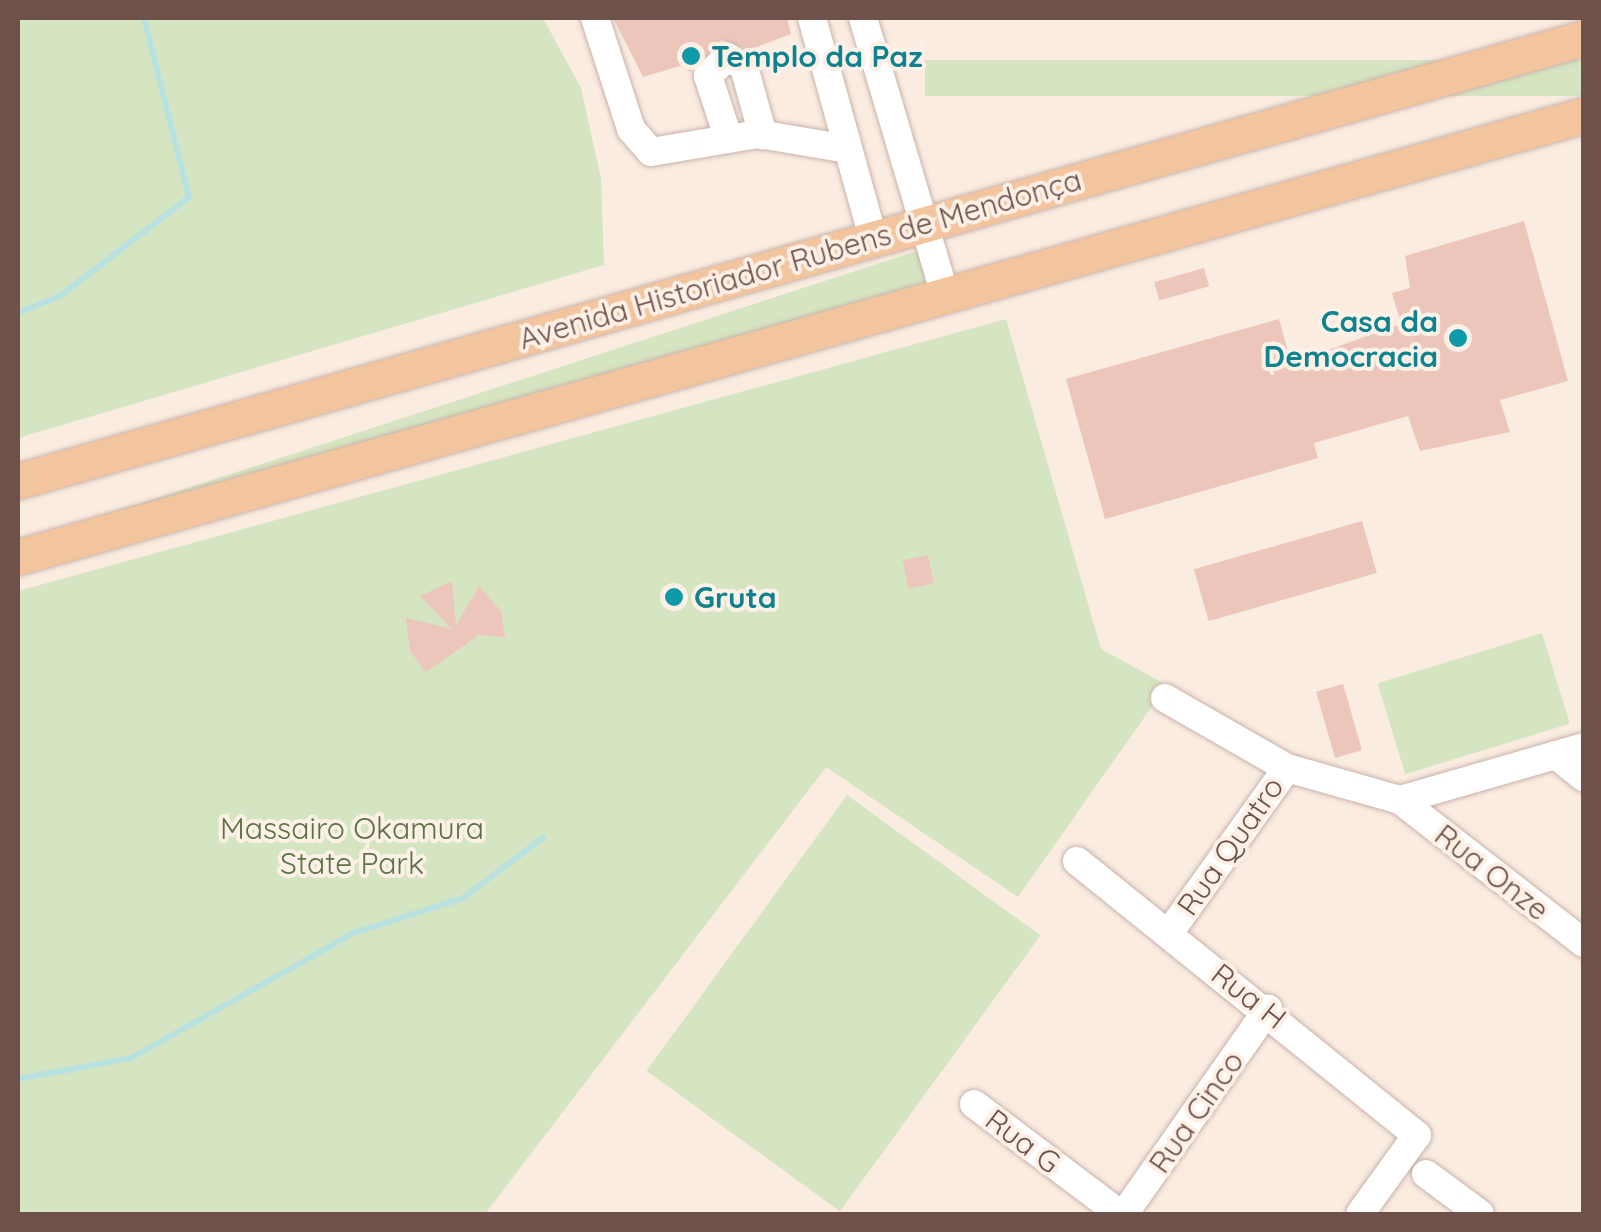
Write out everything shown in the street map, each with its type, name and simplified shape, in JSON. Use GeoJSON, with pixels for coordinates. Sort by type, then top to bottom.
{"type":"FeatureCollection","features":[{"type":"Feature","properties":{"kind":"main road","name":"Avenida Historiador Rubens de Mendonça"},"geometry":{"type":"LineString","coordinates":[[18,481],[1584,38]]}},
{"type":"Feature","properties":{"kind":"main road"},"geometry":{"type":"LineString","coordinates":[[18,557],[1584,115]]}},
{"type":"Feature","properties":{"kind":"street"},"geometry":{"type":"LineString","coordinates":[[595,18],[642,148],[662,154],[728,138],[764,135],[848,150]]}},
{"type":"Feature","properties":{"kind":"street"},"geometry":{"type":"LineString","coordinates":[[812,18],[873,238]]}},
{"type":"Feature","properties":{"kind":"street"},"geometry":{"type":"LineString","coordinates":[[863,18],[921,224],[945,294]]}},
{"type":"Feature","properties":{"kind":"street"},"geometry":{"type":"LineString","coordinates":[[728,138],[708,76],[727,57],[744,67],[764,135]]}},
{"type":"Feature","properties":{"kind":"street"},"geometry":{"type":"LineString","coordinates":[[1165,698],[1286,768]]}},
{"type":"Feature","properties":{"kind":"street"},"geometry":{"type":"LineString","coordinates":[[1400,800],[1584,747]]}},
{"type":"Feature","properties":{"kind":"street"},"geometry":{"type":"LineString","coordinates":[[1556,755],[1584,778]]}},
{"type":"Feature","properties":{"kind":"street","name":"Rua Quatro"},"geometry":{"type":"LineString","coordinates":[[1169,933],[1286,768],[1400,800]]}},
{"type":"Feature","properties":{"kind":"street","name":"Rua Onze"},"geometry":{"type":"LineString","coordinates":[[1400,800],[1584,944]]}},
{"type":"Feature","properties":{"kind":"street","name":"Rua H"},"geometry":{"type":"LineString","coordinates":[[1077,861],[1268,1010],[1417,1135],[1360,1214]]}},
{"type":"Feature","properties":{"kind":"street","name":"Rua Cinco"},"geometry":{"type":"LineString","coordinates":[[1122,1214],[1268,1010]]}},
{"type":"Feature","properties":{"kind":"street","name":"Rua G"},"geometry":{"type":"LineString","coordinates":[[974,1104],[1122,1214]]}},
{"type":"Feature","properties":{"kind":"street"},"geometry":{"type":"LineString","coordinates":[[1426,1174],[1480,1214]]}},
{"type":"Feature","properties":{"kind":"green space"},"geometry":{"type":"Polygon","coordinates":[[[18,18],[543,18],[581,88],[601,178],[604,265],[18,438],[18,18]]]}},
{"type":"Feature","properties":{"kind":"green space"},"geometry":{"type":"Polygon","coordinates":[[[925,60],[1583,60],[1583,96],[925,96],[925,60]]]}},
{"type":"Feature","properties":{"kind":"green space"},"geometry":{"type":"Polygon","coordinates":[[[917,251],[927,281],[40,570],[30,539],[917,251]]]}},
{"type":"Feature","properties":{"kind":"green space","name":"Massairo Okamura State Park"},"geometry":{"type":"Polygon","coordinates":[[[1006,319],[1101,649],[1167,685],[1018,897],[826,767],[485,1214],[18,1214],[18,591],[1006,319]]]}},
{"type":"Feature","properties":{"kind":"green space"},"geometry":{"type":"Polygon","coordinates":[[[1542,633],[1570,724],[1405,774],[1378,683],[1542,633]]]}},
{"type":"Feature","properties":{"kind":"green space"},"geometry":{"type":"Polygon","coordinates":[[[847,795],[1040,935],[840,1211],[647,1071],[847,795]]]}},
{"type":"Feature","properties":{"kind":"building","name":"Templo da Paz"},"geometry":{"type":"Polygon","coordinates":[[[613,18],[787,18],[791,34],[749,50],[722,40],[691,72],[680,66],[643,77],[613,18]]]}},
{"type":"Feature","properties":{"kind":"building"},"geometry":{"type":"Polygon","coordinates":[[[1524,221],[1568,381],[1500,400],[1510,432],[1420,451],[1408,416],[1314,443],[1318,458],[1105,519],[1066,379],[1279,319],[1291,363],[1401,324],[1392,293],[1410,288],[1405,256],[1524,221]]]}},
{"type":"Feature","properties":{"kind":"building"},"geometry":{"type":"Polygon","coordinates":[[[1204,268],[1209,286],[1159,301],[1154,282],[1204,268]]]}},
{"type":"Feature","properties":{"kind":"building"},"geometry":{"type":"Polygon","coordinates":[[[1362,521],[1377,573],[1209,621],[1194,569],[1362,521]]]}},
{"type":"Feature","properties":{"kind":"building"},"geometry":{"type":"Polygon","coordinates":[[[928,555],[934,583],[909,589],[903,560],[928,555]]]}},
{"type":"Feature","properties":{"kind":"building"},"geometry":{"type":"Polygon","coordinates":[[[452,581],[456,625],[479,586],[501,611],[505,637],[479,635],[426,672],[410,651],[406,618],[452,629],[420,596],[452,581]]]}},
{"type":"Feature","properties":{"kind":"building","name":"Gruta"},"geometry":{"type":"Polygon","coordinates":[[[680,585],[685,604],[667,609],[662,590],[680,585]]]}},
{"type":"Feature","properties":{"kind":"building"},"geometry":{"type":"Polygon","coordinates":[[[1343,684],[1362,750],[1335,758],[1316,692],[1343,684]]]}},
{"type":"Feature","properties":{"kind":"waterway"},"geometry":{"type":"LineString","coordinates":[[18,313],[60,296],[189,197],[144,18]]}},
{"type":"Feature","properties":{"kind":"waterway"},"geometry":{"type":"LineString","coordinates":[[18,1079],[131,1058],[354,933],[463,898],[544,837]]}},
{"type":"Feature","properties":{"kind":"place","name":"Templo da Paz"},"geometry":{"type":"Point","coordinates":[691,56]}},
{"type":"Feature","properties":{"kind":"place","name":"Casa da Democracia"},"geometry":{"type":"Point","coordinates":[1458,338]}},
{"type":"Feature","properties":{"kind":"place","name":"Gruta"},"geometry":{"type":"Point","coordinates":[674,597]}}]}
